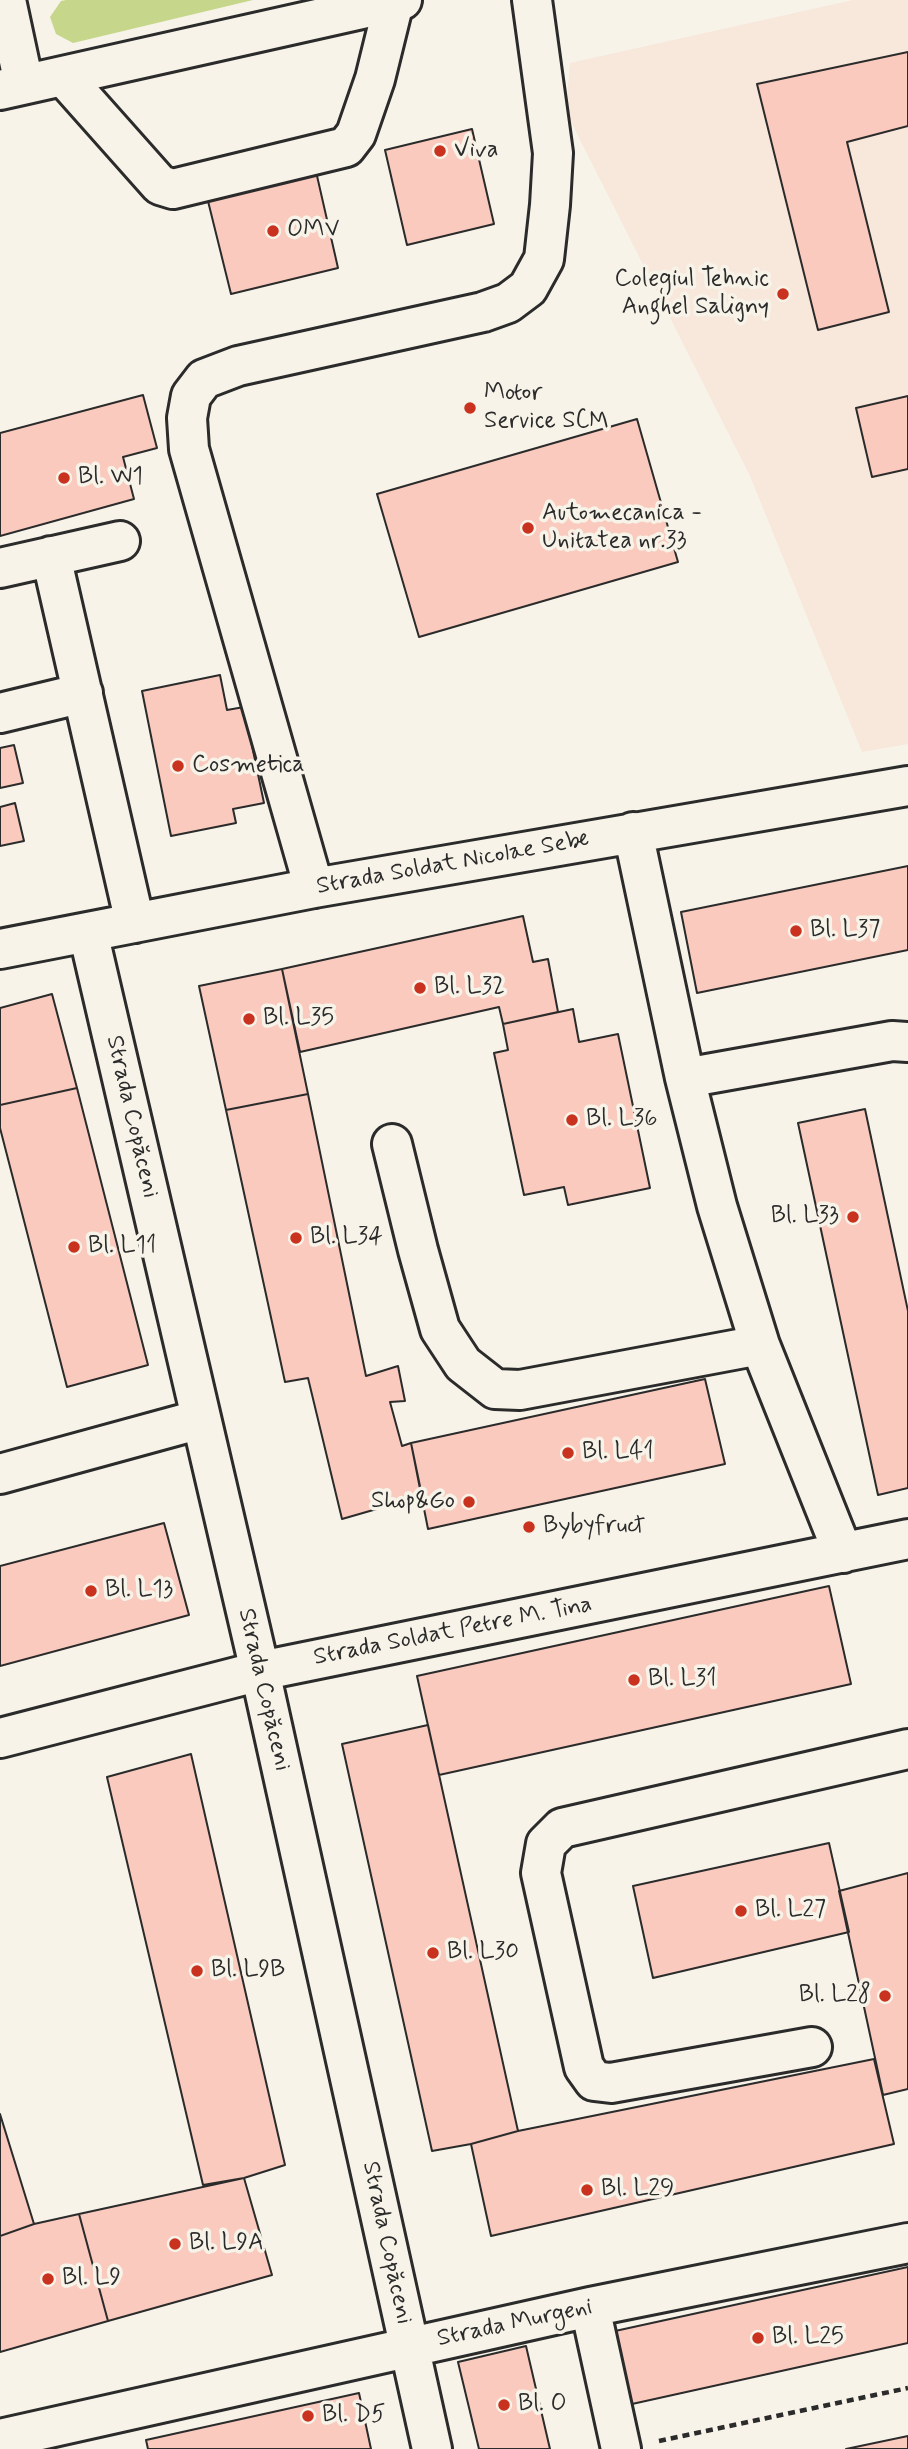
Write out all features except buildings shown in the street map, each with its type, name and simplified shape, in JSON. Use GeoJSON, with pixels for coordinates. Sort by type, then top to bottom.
{"type":"FeatureCollection","features":[{"type":"Feature","properties":{"kind":"street"},"geometry":{"type":"LineString","coordinates":[[6,0],[12,87],[398,1],[356,134],[346,147],[173,190],[160,185],[64,77]]}},
{"type":"Feature","properties":{"kind":"street"},"geometry":{"type":"LineString","coordinates":[[314,888],[189,449],[187,418],[191,396],[204,379],[238,366],[483,312],[508,303],[528,288],[544,260],[551,205],[553,153],[533,0]]}},
{"type":"Feature","properties":{"kind":"street"},"geometry":{"type":"LineString","coordinates":[[0,568],[120,541]]}},
{"type":"Feature","properties":{"kind":"street"},"geometry":{"type":"LineString","coordinates":[[51,556],[135,923]]}},
{"type":"Feature","properties":{"kind":"street"},"geometry":{"type":"LineString","coordinates":[[0,713],[83,693]]}},
{"type":"Feature","properties":{"kind":"street","name":"Strada Soldat Nicolae Sebe"},"geometry":{"type":"LineString","coordinates":[[0,949],[314,888],[908,786]]}},
{"type":"Feature","properties":{"kind":"street"},"geometry":{"type":"LineString","coordinates":[[633,832],[685,1078],[717,1206],[760,1345],[843,1553]]}},
{"type":"Feature","properties":{"kind":"street","name":"Strada Copăceni"},"geometry":{"type":"LineString","coordinates":[[88,932],[260,1671],[432,2449]]}},
{"type":"Feature","properties":{"kind":"street"},"geometry":{"type":"LineString","coordinates":[[685,1078],[892,1041],[908,1042]]}},
{"type":"Feature","properties":{"kind":"street"},"geometry":{"type":"LineString","coordinates":[[392,1144],[440,1329],[463,1364],[495,1389],[520,1390],[760,1345]]}},
{"type":"Feature","properties":{"kind":"street"},"geometry":{"type":"LineString","coordinates":[[0,1474],[201,1419]]}},
{"type":"Feature","properties":{"kind":"street","name":"Strada Soldat Petre M. Tina"},"geometry":{"type":"LineString","coordinates":[[0,1738],[260,1671],[908,1539]]}},
{"type":"Feature","properties":{"kind":"street"},"geometry":{"type":"LineString","coordinates":[[812,2047],[611,2083],[594,2081],[584,2067],[541,1873],[546,1844],[562,1828],[908,1749]]}},
{"type":"Feature","properties":{"kind":"street","name":"Strada Murgeni"},"geometry":{"type":"LineString","coordinates":[[0,2439],[590,2307],[908,2242]]}},
{"type":"Feature","properties":{"kind":"street"},"geometry":{"type":"LineString","coordinates":[[590,2307],[636,2446]]}},
{"type":"Feature","properties":{"kind":"path"},"geometry":{"type":"LineString","coordinates":[[636,2446],[908,2388]]}},
{"type":"Feature","properties":{"kind":"shaded area","name":"Colegiul Tehnic Anghel Saligny"},"geometry":{"type":"Polygon","coordinates":[[[853,0],[908,0],[908,744],[862,752],[750,476],[566,112],[570,63],[853,0]]]}},
{"type":"Feature","properties":{"kind":"green space"},"geometry":{"type":"Polygon","coordinates":[[[253,0],[73,43],[56,34],[50,17],[61,1],[253,0]]]}},
{"type":"Feature","properties":{"kind":"place","name":"Viva"},"geometry":{"type":"Point","coordinates":[440,151]}},
{"type":"Feature","properties":{"kind":"place","name":"OMV"},"geometry":{"type":"Point","coordinates":[273,231]}},
{"type":"Feature","properties":{"kind":"place","name":"Colegiul Tehnic Anghel Saligny"},"geometry":{"type":"Point","coordinates":[783,294]}},
{"type":"Feature","properties":{"kind":"place","name":"Motor Service SCM"},"geometry":{"type":"Point","coordinates":[470,408]}},
{"type":"Feature","properties":{"kind":"place","name":"Bl. W1"},"geometry":{"type":"Point","coordinates":[64,478]}},
{"type":"Feature","properties":{"kind":"place","name":"Automecanica - Unitatea nr.33"},"geometry":{"type":"Point","coordinates":[528,528]}},
{"type":"Feature","properties":{"kind":"place","name":"Cosmetica"},"geometry":{"type":"Point","coordinates":[178,766]}},
{"type":"Feature","properties":{"kind":"place","name":"Bl. L37"},"geometry":{"type":"Point","coordinates":[796,931]}},
{"type":"Feature","properties":{"kind":"place","name":"Bl. L32"},"geometry":{"type":"Point","coordinates":[420,988]}},
{"type":"Feature","properties":{"kind":"place","name":"Bl. L35"},"geometry":{"type":"Point","coordinates":[249,1019]}},
{"type":"Feature","properties":{"kind":"place","name":"Bl. L36"},"geometry":{"type":"Point","coordinates":[572,1120]}},
{"type":"Feature","properties":{"kind":"place","name":"Bl. L33"},"geometry":{"type":"Point","coordinates":[853,1217]}},
{"type":"Feature","properties":{"kind":"place","name":"Bl. L34"},"geometry":{"type":"Point","coordinates":[296,1238]}},
{"type":"Feature","properties":{"kind":"place","name":"Bl. L11"},"geometry":{"type":"Point","coordinates":[74,1247]}},
{"type":"Feature","properties":{"kind":"place","name":"Bl. L41"},"geometry":{"type":"Point","coordinates":[568,1453]}},
{"type":"Feature","properties":{"kind":"place","name":"Shop&Go"},"geometry":{"type":"Point","coordinates":[469,1502]}},
{"type":"Feature","properties":{"kind":"place","name":"Bybyfruct"},"geometry":{"type":"Point","coordinates":[529,1527]}},
{"type":"Feature","properties":{"kind":"place","name":"Bl. L13"},"geometry":{"type":"Point","coordinates":[91,1591]}},
{"type":"Feature","properties":{"kind":"place","name":"Bl. L31"},"geometry":{"type":"Point","coordinates":[634,1680]}},
{"type":"Feature","properties":{"kind":"place","name":"Bl. L27"},"geometry":{"type":"Point","coordinates":[741,1911]}},
{"type":"Feature","properties":{"kind":"place","name":"Bl. L30"},"geometry":{"type":"Point","coordinates":[433,1953]}},
{"type":"Feature","properties":{"kind":"place","name":"Bl. L9B"},"geometry":{"type":"Point","coordinates":[197,1971]}},
{"type":"Feature","properties":{"kind":"place","name":"Bl. L28"},"geometry":{"type":"Point","coordinates":[885,1996]}},
{"type":"Feature","properties":{"kind":"place","name":"Bl. L29"},"geometry":{"type":"Point","coordinates":[587,2190]}},
{"type":"Feature","properties":{"kind":"place","name":"Bl. L9A"},"geometry":{"type":"Point","coordinates":[175,2244]}},
{"type":"Feature","properties":{"kind":"place","name":"Bl. L9"},"geometry":{"type":"Point","coordinates":[48,2279]}},
{"type":"Feature","properties":{"kind":"place","name":"Bl. L25"},"geometry":{"type":"Point","coordinates":[758,2338]}},
{"type":"Feature","properties":{"kind":"place","name":"Bl. O"},"geometry":{"type":"Point","coordinates":[504,2405]}},
{"type":"Feature","properties":{"kind":"place","name":"Bl. D5"},"geometry":{"type":"Point","coordinates":[308,2416]}}]}
